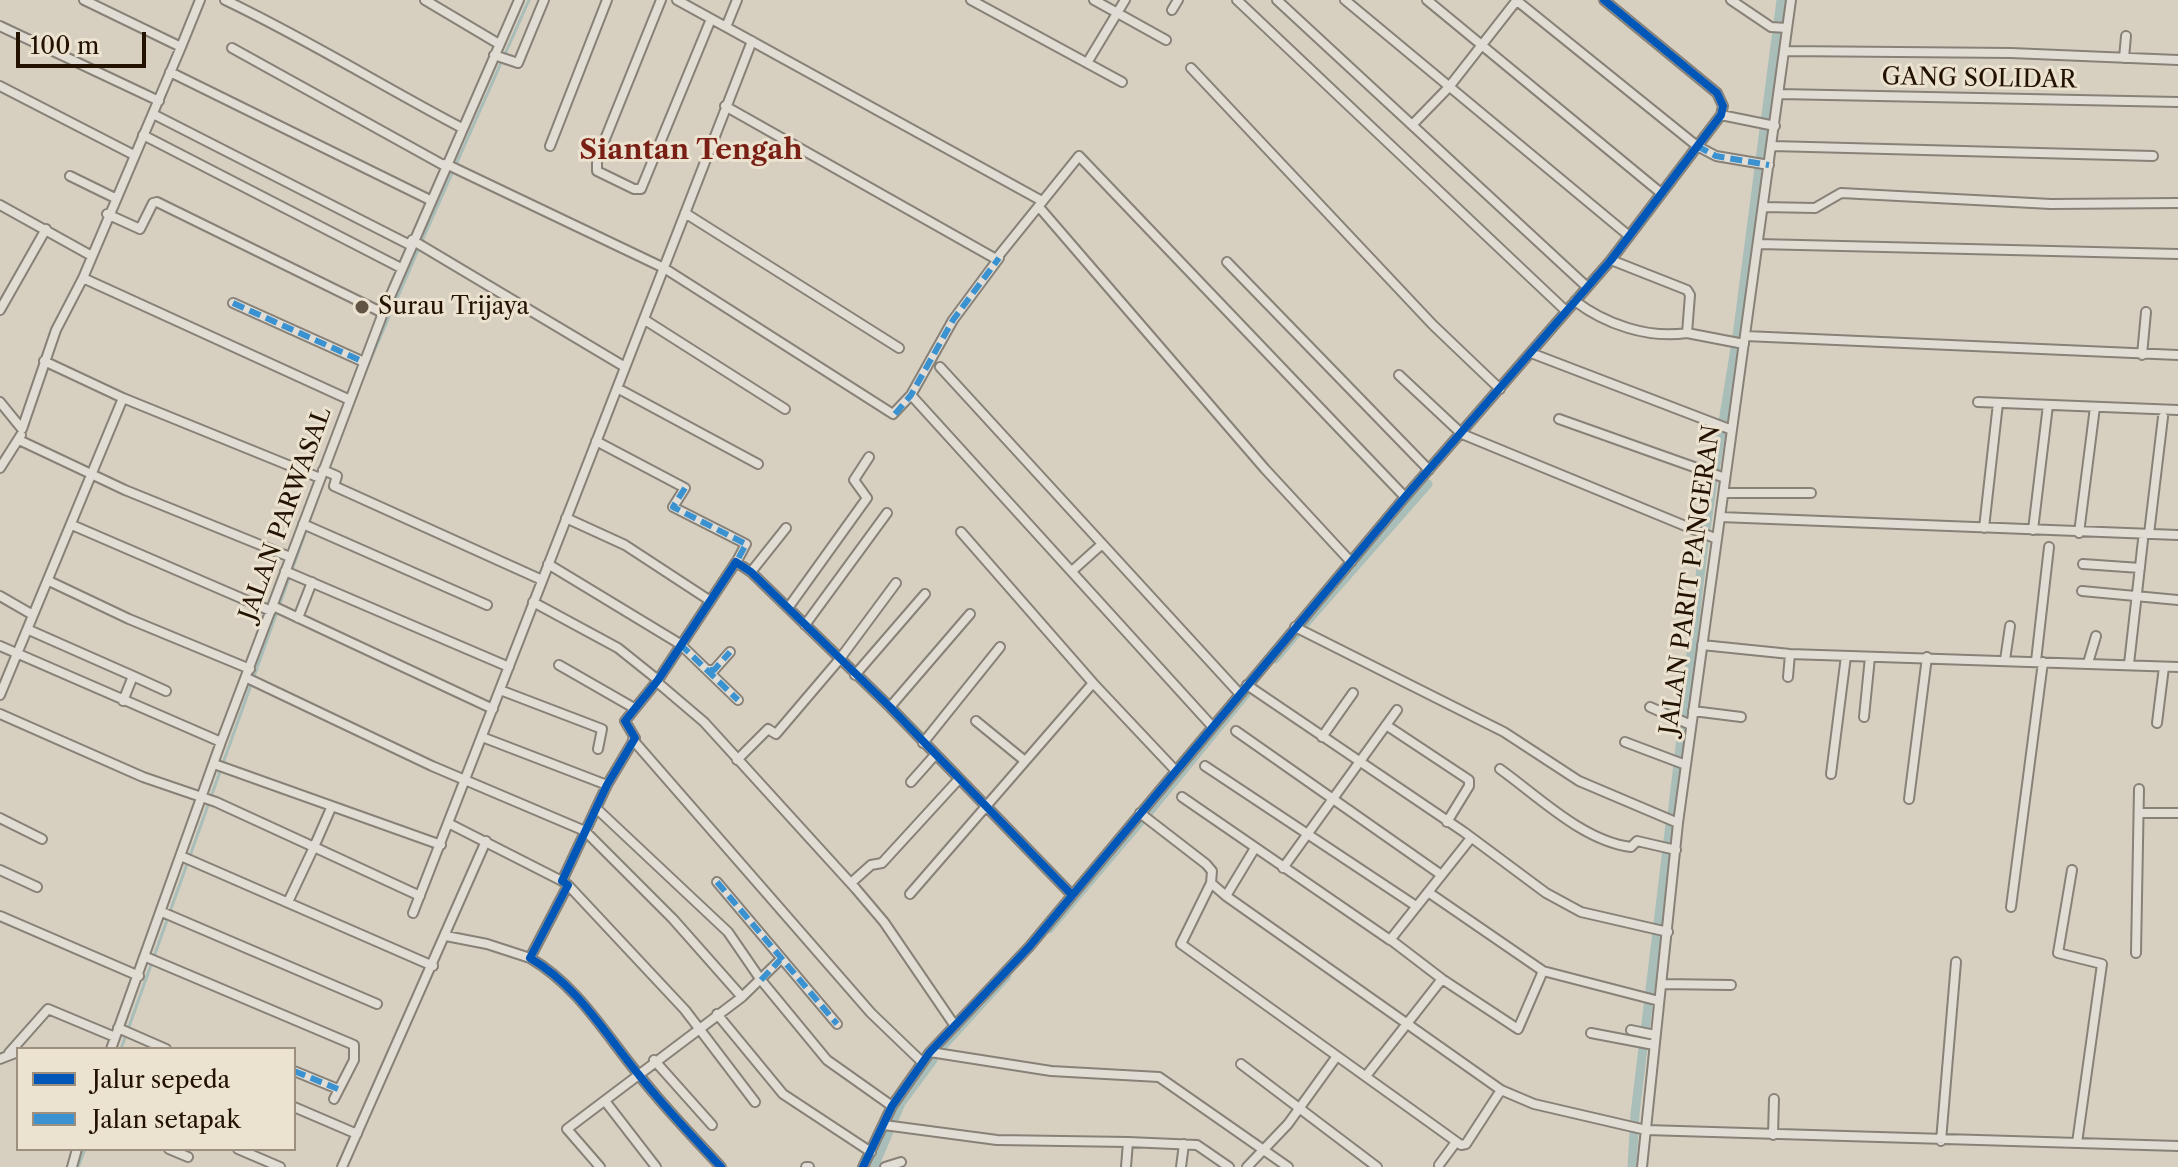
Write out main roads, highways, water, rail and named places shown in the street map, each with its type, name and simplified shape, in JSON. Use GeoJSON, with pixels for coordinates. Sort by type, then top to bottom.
{"type":"FeatureCollection","features":[{"type":"Feature","properties":{"kind":"waterway"},"geometry":{"type":"LineString","coordinates":[[422,241],[529,0]]}},
{"type":"Feature","properties":{"kind":"waterway"},"geometry":{"type":"LineString","coordinates":[[1715,471],[1737,336],[1781,0]]}},
{"type":"Feature","properties":{"kind":"waterway"},"geometry":{"type":"LineString","coordinates":[[366,370],[419,248]]}},
{"type":"Feature","properties":{"kind":"waterway"},"geometry":{"type":"LineString","coordinates":[[1706,530],[1713,481]]}},
{"type":"Feature","properties":{"kind":"waterway"},"geometry":{"type":"LineString","coordinates":[[1303,626],[1428,484]]}},
{"type":"Feature","properties":{"kind":"waterway"},"geometry":{"type":"LineString","coordinates":[[122,1047],[318,497]]}},
{"type":"Feature","properties":{"kind":"waterway"},"geometry":{"type":"LineString","coordinates":[[1672,815],[1704,543]]}},
{"type":"Feature","properties":{"kind":"waterway"},"geometry":{"type":"LineString","coordinates":[[1275,659],[1296,634]]}},
{"type":"Feature","properties":{"kind":"waterway"},"geometry":{"type":"LineString","coordinates":[[1150,811],[1246,694]]}},
{"type":"Feature","properties":{"kind":"waterway"},"geometry":{"type":"LineString","coordinates":[[1049,929],[1140,822]]}},
{"type":"Feature","properties":{"kind":"waterway"},"geometry":{"type":"LineString","coordinates":[[1632,1167],[1635,1114],[1670,824]]}},
{"type":"Feature","properties":{"kind":"waterway"},"geometry":{"type":"LineString","coordinates":[[942,1047],[1007,976]]}},
{"type":"Feature","properties":{"kind":"waterway"},"geometry":{"type":"LineString","coordinates":[[874,1167],[901,1103],[933,1060]]}},
{"type":"Feature","properties":{"kind":"waterway"},"geometry":{"type":"LineString","coordinates":[[78,1167],[84,1151]]}},
{"type":"Feature","properties":{"kind":"place","name":"Surau Trijaya"},"geometry":{"type":"Point","coordinates":[362,307]}},
{"type":"Feature","properties":{"kind":"district","name":"Siantan Tengah"},"geometry":{"type":"Point","coordinates":[691,151]}}]}
